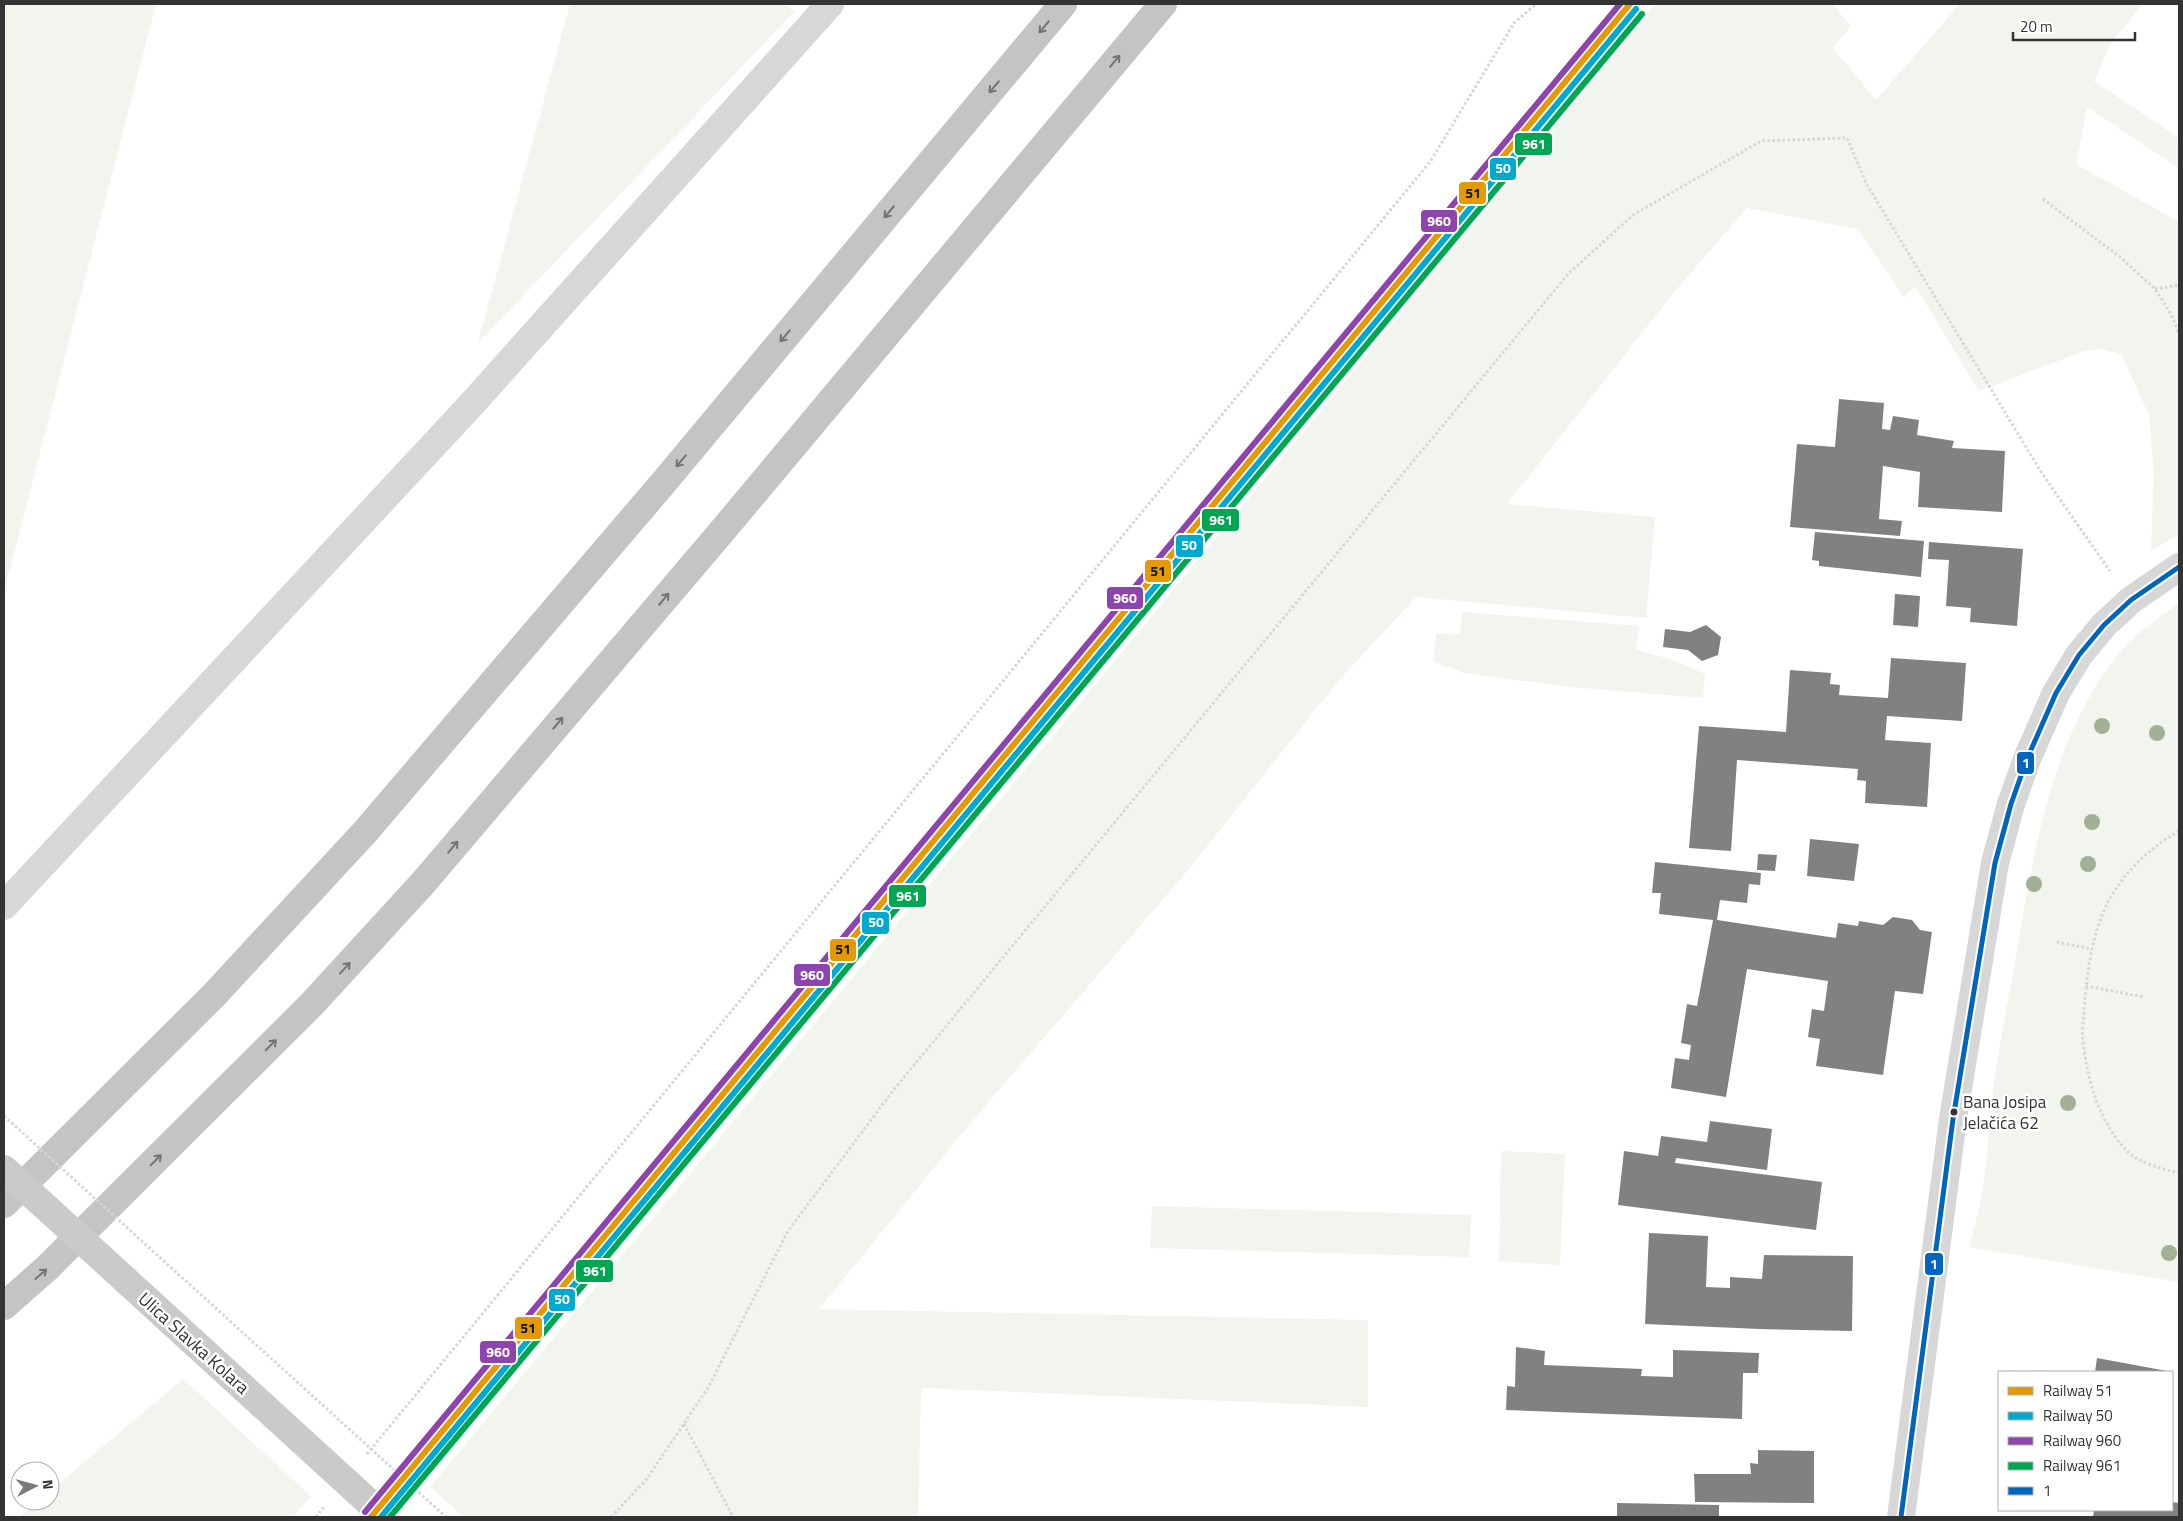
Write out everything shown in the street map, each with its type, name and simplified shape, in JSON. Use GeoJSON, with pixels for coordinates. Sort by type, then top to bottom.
{"type":"FeatureCollection","features":[{"type":"Feature","properties":{"kind":"highway"},"geometry":{"type":"LineString","coordinates":[[4,1204],[215,994],[365,832],[664,482],[1063,4]]}},
{"type":"Feature","properties":{"kind":"highway"},"geometry":{"type":"LineString","coordinates":[[4,1306],[47,1268],[312,1004],[423,883],[729,522],[1163,4]]}},
{"type":"Feature","properties":{"kind":"main road","name":"Ulica Slavka Kolara"},"geometry":{"type":"LineString","coordinates":[[4,1169],[385,1517]]}},
{"type":"Feature","properties":{"kind":"street"},"geometry":{"type":"LineString","coordinates":[[4,906],[470,406],[830,4]]}},
{"type":"Feature","properties":{"kind":"street"},"geometry":{"type":"LineString","coordinates":[[1901,1517],[1952,1119],[1995,863],[2011,804],[2027,759],[2056,693],[2079,655],[2104,625],[2130,600],[2179,567]]}},
{"type":"Feature","properties":{"kind":"path"},"geometry":{"type":"LineString","coordinates":[[364,1457],[1430,162],[1514,22],[1536,4]]}},
{"type":"Feature","properties":{"kind":"path"},"geometry":{"type":"LineString","coordinates":[[611,1517],[646,1480],[708,1388],[788,1231],[896,1088],[1568,274],[1633,215],[1761,141],[1847,138],[1867,185],[2043,475],[2130,600]]}},
{"type":"Feature","properties":{"kind":"path"},"geometry":{"type":"LineString","coordinates":[[2043,199],[2120,257],[2155,289],[2171,314],[2179,334]]}},
{"type":"Feature","properties":{"kind":"path"},"geometry":{"type":"LineString","coordinates":[[2155,289],[2179,285]]}},
{"type":"Feature","properties":{"kind":"path"},"geometry":{"type":"LineString","coordinates":[[2179,831],[2151,849],[2124,878],[2106,906],[2092,949],[2086,986],[2082,1038],[2090,1085],[2108,1128],[2128,1153],[2163,1170],[2179,1173]]}},
{"type":"Feature","properties":{"kind":"path"},"geometry":{"type":"LineString","coordinates":[[2057,942],[2092,949]]}},
{"type":"Feature","properties":{"kind":"path"},"geometry":{"type":"LineString","coordinates":[[2086,986],[2144,997]]}},
{"type":"Feature","properties":{"kind":"path"},"geometry":{"type":"LineString","coordinates":[[4,1116],[446,1517]]}},
{"type":"Feature","properties":{"kind":"path"},"geometry":{"type":"LineString","coordinates":[[684,1424],[733,1517]]}},
{"type":"Feature","properties":{"kind":"path"},"geometry":{"type":"LineString","coordinates":[[316,1517],[328,1502]]}},
{"type":"Feature","properties":{"kind":"shaded area"},"geometry":{"type":"Polygon","coordinates":[[[4,4],[156,4],[4,592],[4,4]]]}},
{"type":"Feature","properties":{"kind":"shaded area"},"geometry":{"type":"Polygon","coordinates":[[[570,4],[783,4],[795,11],[478,343],[570,4]]]}},
{"type":"Feature","properties":{"kind":"shaded area"},"geometry":{"type":"Polygon","coordinates":[[[1655,4],[1832,4],[1851,26],[1833,48],[1876,100],[1960,4],[2142,4],[2111,43],[2094,81],[2179,138],[2179,168],[2087,107],[2076,164],[2179,222],[2179,535],[2151,550],[2154,474],[2149,415],[2122,355],[2101,349],[2084,351],[1979,391],[1915,286],[1904,297],[1858,229],[1747,208],[1675,291],[1507,504],[1655,517],[1646,618],[1416,597],[1338,681],[1189,869],[968,1126],[819,1309],[1368,1320],[1368,1407],[921,1388],[918,1517],[464,1517],[430,1487],[1058,730],[1655,4]]]}},
{"type":"Feature","properties":{"kind":"shaded area"},"geometry":{"type":"Polygon","coordinates":[[[2179,603],[2179,1282],[1969,1247],[1983,1188],[1994,1083],[2030,876],[2049,796],[2062,757],[2078,720],[2097,684],[2127,644],[2179,603]]]}},
{"type":"Feature","properties":{"kind":"shaded area"},"geometry":{"type":"Polygon","coordinates":[[[1462,612],[1639,626],[1636,650],[1670,659],[1705,674],[1703,698],[1570,687],[1465,673],[1433,662],[1436,633],[1460,635],[1462,612]]]}},
{"type":"Feature","properties":{"kind":"shaded area"},"geometry":{"type":"Polygon","coordinates":[[[1501,1151],[1565,1154],[1560,1265],[1499,1261],[1501,1151]]]}},
{"type":"Feature","properties":{"kind":"shaded area"},"geometry":{"type":"Polygon","coordinates":[[[1152,1206],[1471,1215],[1469,1257],[1150,1248],[1152,1206]]]}},
{"type":"Feature","properties":{"kind":"shaded area"},"geometry":{"type":"Polygon","coordinates":[[[183,1379],[311,1496],[293,1517],[19,1517],[26,1511],[60,1511],[60,1483],[183,1379]]]}},
{"type":"Feature","properties":{"kind":"building"},"geometry":{"type":"Polygon","coordinates":[[[1839,399],[1884,403],[1882,429],[1890,430],[1893,416],[1919,420],[1917,435],[1954,441],[1952,448],[2005,451],[2002,512],[1918,507],[1920,472],[1883,466],[1879,519],[1902,521],[1900,536],[1790,527],[1797,444],[1835,447],[1839,399]]]}},
{"type":"Feature","properties":{"kind":"building"},"geometry":{"type":"Polygon","coordinates":[[[1815,532],[1924,541],[1921,577],[1819,566],[1819,561],[1812,560],[1815,532]]]}},
{"type":"Feature","properties":{"kind":"building"},"geometry":{"type":"Polygon","coordinates":[[[1929,542],[2023,549],[2017,626],[1970,622],[1971,608],[1946,606],[1949,560],[1928,559],[1929,542]]]}},
{"type":"Feature","properties":{"kind":"building"},"geometry":{"type":"Polygon","coordinates":[[[1895,594],[1920,596],[1918,627],[1893,625],[1895,594]]]}},
{"type":"Feature","properties":{"kind":"building"},"geometry":{"type":"Polygon","coordinates":[[[1706,625],[1721,637],[1718,655],[1702,661],[1688,650],[1663,647],[1665,629],[1690,632],[1706,625]]]}},
{"type":"Feature","properties":{"kind":"building"},"geometry":{"type":"Polygon","coordinates":[[[1891,658],[1966,663],[1962,721],[1887,716],[1885,740],[1931,743],[1927,807],[1865,803],[1866,781],[1857,780],[1858,769],[1737,760],[1731,851],[1689,848],[1699,726],[1786,732],[1790,670],[1831,673],[1830,684],[1840,685],[1839,695],[1888,698],[1891,658]]]}},
{"type":"Feature","properties":{"kind":"building"},"geometry":{"type":"Polygon","coordinates":[[[1810,839],[1859,844],[1854,881],[1807,876],[1810,839]]]}},
{"type":"Feature","properties":{"kind":"building"},"geometry":{"type":"Polygon","coordinates":[[[1758,854],[1777,855],[1775,871],[1757,870],[1758,854]]]}},
{"type":"Feature","properties":{"kind":"building"},"geometry":{"type":"Polygon","coordinates":[[[1655,862],[1761,873],[1760,885],[1749,884],[1747,903],[1720,900],[1717,920],[1836,938],[1838,923],[1858,926],[1859,921],[1883,925],[1893,917],[1912,920],[1920,930],[1932,932],[1923,994],[1895,991],[1883,1075],[1816,1066],[1820,1039],[1808,1037],[1812,1009],[1824,1011],[1828,981],[1747,969],[1726,1097],[1671,1088],[1675,1058],[1689,1060],[1691,1045],[1681,1043],[1687,1004],[1697,1006],[1713,920],[1659,914],[1661,893],[1652,893],[1655,862]]]}},
{"type":"Feature","properties":{"kind":"building"},"geometry":{"type":"Polygon","coordinates":[[[1710,1121],[1772,1129],[1767,1170],[1676,1158],[1675,1163],[1822,1182],[1816,1230],[1618,1205],[1624,1151],[1658,1156],[1661,1136],[1707,1142],[1710,1121]]]}},
{"type":"Feature","properties":{"kind":"building"},"geometry":{"type":"Polygon","coordinates":[[[1649,1233],[1708,1236],[1706,1287],[1730,1288],[1730,1277],[1762,1279],[1764,1255],[1853,1256],[1852,1331],[1645,1324],[1649,1233]]]}},
{"type":"Feature","properties":{"kind":"building"},"geometry":{"type":"Polygon","coordinates":[[[1516,1347],[1545,1351],[1544,1365],[1642,1369],[1641,1376],[1673,1377],[1673,1350],[1759,1353],[1758,1373],[1743,1373],[1742,1419],[1506,1410],[1507,1386],[1515,1387],[1516,1347]]]}},
{"type":"Feature","properties":{"kind":"building"},"geometry":{"type":"Polygon","coordinates":[[[2097,1358],[2167,1371],[2095,1371],[2097,1358]]]}},
{"type":"Feature","properties":{"kind":"building"},"geometry":{"type":"Polygon","coordinates":[[[1758,1450],[1814,1451],[1814,1503],[1695,1502],[1694,1474],[1751,1474],[1750,1463],[1758,1464],[1758,1450]]]}},
{"type":"Feature","properties":{"kind":"building"},"geometry":{"type":"Polygon","coordinates":[[[2173,1502],[2179,1503],[2179,1517],[2093,1517],[2094,1511],[2173,1511],[2173,1502]]]}},
{"type":"Feature","properties":{"kind":"building"},"geometry":{"type":"Polygon","coordinates":[[[1617,1503],[1719,1505],[1719,1517],[1617,1517],[1617,1503]]]}},
{"type":"Feature","properties":{"kind":"rail line","name":"960"},"geometry":{"type":"LineString","coordinates":[[365,1512],[1620,4]]}},
{"type":"Feature","properties":{"kind":"rail line","name":"51"},"geometry":{"type":"LineString","coordinates":[[371,1517],[1630,4]]}},
{"type":"Feature","properties":{"kind":"rail line","name":"50"},"geometry":{"type":"LineString","coordinates":[[381,1517],[1636,9]]}},
{"type":"Feature","properties":{"kind":"rail line","name":"961"},"geometry":{"type":"LineString","coordinates":[[390,1517],[1642,14]]}},
{"type":"Feature","properties":{"kind":"transit line","name":"1"},"geometry":{"type":"LineString","coordinates":[[1901,1517],[1953,1119],[1995,863],[2011,804],[2027,759],[2056,693],[2079,655],[2104,625],[2131,600],[2179,567]]}},
{"type":"Feature","properties":{"kind":"place","name":"Bana Josipa Jelačića 62"},"geometry":{"type":"Point","coordinates":[1954,1112]}}]}
